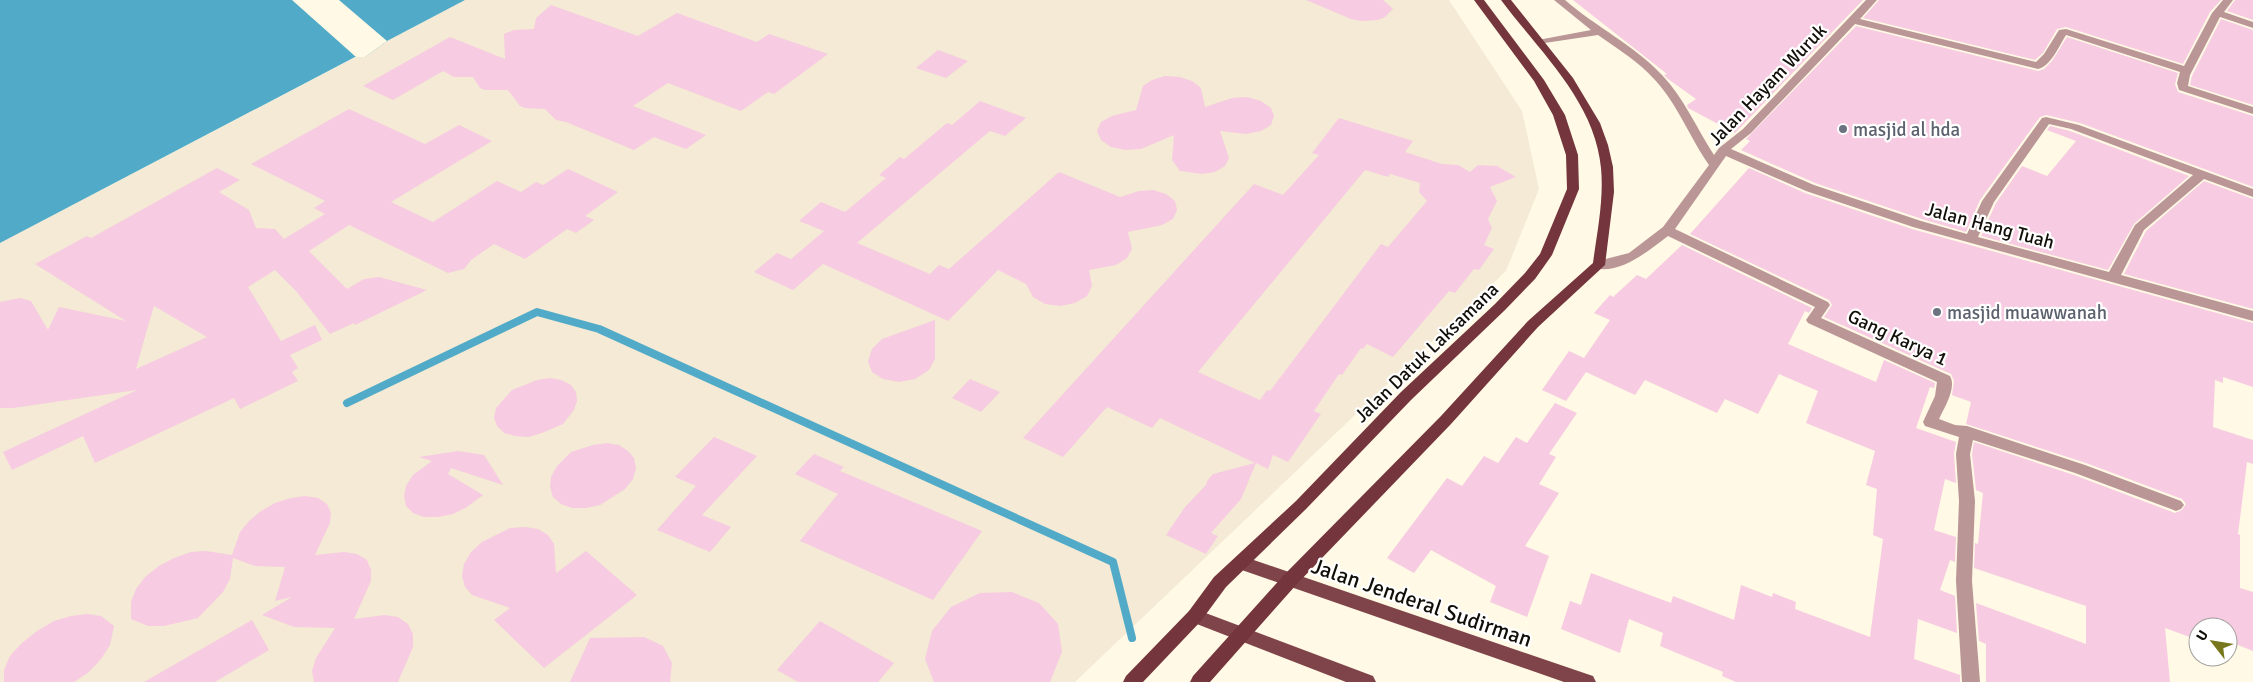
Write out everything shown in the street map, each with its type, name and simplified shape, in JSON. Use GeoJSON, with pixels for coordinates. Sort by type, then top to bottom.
{"type":"FeatureCollection","features":[{"type":"Feature","properties":{"kind":"highway","name":"Jalan Datuk Laksamana"},"geometry":{"type":"LineString","coordinates":[[1132,682],[1194,616],[1220,582],[1242,563],[1406,396],[1457,350],[1530,276],[1546,255],[1573,190],[1572,155],[1559,114],[1538,80],[1479,0]]}},
{"type":"Feature","properties":{"kind":"highway"},"geometry":{"type":"LineString","coordinates":[[1199,682],[1244,634],[1290,580],[1446,420],[1533,324],[1599,265],[1608,198],[1607,165],[1603,147],[1583,101],[1542,42],[1506,0]]}},
{"type":"Feature","properties":{"kind":"main road","name":"Jalan Jenderal Sudirman"},"geometry":{"type":"LineString","coordinates":[[1242,563],[1587,682]]}},
{"type":"Feature","properties":{"kind":"main road"},"geometry":{"type":"LineString","coordinates":[[1194,616],[1367,682]]}},
{"type":"Feature","properties":{"kind":"street"},"geometry":{"type":"LineString","coordinates":[[1559,0],[1658,77],[1673,95],[1700,145],[1715,165]]}},
{"type":"Feature","properties":{"kind":"street","name":"Jalan Hayam Wuruk"},"geometry":{"type":"LineString","coordinates":[[1599,265],[1622,261],[1634,256],[1667,230],[1715,165],[1723,150],[1747,131],[1836,40],[1851,20],[1872,0]]}},
{"type":"Feature","properties":{"kind":"street"},"geometry":{"type":"LineString","coordinates":[[2228,0],[2216,13],[2204,33],[2186,70],[2184,88],[2253,111]]}},
{"type":"Feature","properties":{"kind":"street"},"geometry":{"type":"LineString","coordinates":[[2216,13],[2253,25]]}},
{"type":"Feature","properties":{"kind":"street"},"geometry":{"type":"LineString","coordinates":[[1851,20],[1941,44],[2038,66],[2048,56],[2063,32],[2066,32],[2186,70]]}},
{"type":"Feature","properties":{"kind":"street"},"geometry":{"type":"LineString","coordinates":[[1542,42],[1598,32]]}},
{"type":"Feature","properties":{"kind":"street"},"geometry":{"type":"LineString","coordinates":[[1971,238],[1988,202],[2046,120],[2076,127],[2253,193]]}},
{"type":"Feature","properties":{"kind":"street","name":"Jalan Hang Tuah"},"geometry":{"type":"LineString","coordinates":[[1723,150],[1810,188],[1917,224],[2114,276],[2253,316]]}},
{"type":"Feature","properties":{"kind":"street"},"geometry":{"type":"LineString","coordinates":[[2114,276],[2139,228],[2202,174]]}},
{"type":"Feature","properties":{"kind":"street","name":"Gang Karya 1"},"geometry":{"type":"LineString","coordinates":[[1667,230],[1823,305],[1813,320],[1944,378],[1946,382],[1944,389],[1930,422],[1967,432]]}},
{"type":"Feature","properties":{"kind":"street"},"geometry":{"type":"LineString","coordinates":[[1971,682],[1964,581],[1967,501],[1963,454],[1967,432],[2080,469],[2176,505]]}},
{"type":"Feature","properties":{"kind":"shaded area"},"geometry":{"type":"Polygon","coordinates":[[[465,0],[1449,0],[1522,111],[1539,189],[1506,271],[1075,682],[0,682],[0,243],[356,57],[365,57],[387,41],[465,0]]]}},
{"type":"Feature","properties":{"kind":"water"},"geometry":{"type":"Polygon","coordinates":[[[0,0],[465,0],[387,41],[365,57],[355,57],[0,243],[0,0]]]}},
{"type":"Feature","properties":{"kind":"pier"},"geometry":{"type":"Polygon","coordinates":[[[292,0],[339,0],[387,41],[365,57],[356,57],[292,0]]]}},
{"type":"Feature","properties":{"kind":"building"},"geometry":{"type":"Polygon","coordinates":[[[1306,0],[1383,0],[1393,9],[1385,17],[1378,20],[1361,21],[1351,19],[1306,0]]]}},
{"type":"Feature","properties":{"kind":"building"},"geometry":{"type":"Polygon","coordinates":[[[1573,0],[1863,0],[1735,133],[1688,108],[1687,105],[1696,99],[1668,79],[1664,75],[1667,74],[1573,0]]]}},
{"type":"Feature","properties":{"kind":"building"},"geometry":{"type":"Polygon","coordinates":[[[1879,0],[2221,0],[2210,12],[2183,64],[2066,27],[2057,29],[2043,53],[2035,60],[1863,18],[1879,0]]]}},
{"type":"Feature","properties":{"kind":"building"},"geometry":{"type":"Polygon","coordinates":[[[2235,0],[2253,0],[2253,20],[2227,11],[2235,0]]]}},
{"type":"Feature","properties":{"kind":"building"},"geometry":{"type":"Polygon","coordinates":[[[551,5],[638,36],[677,13],[757,42],[769,34],[828,54],[774,94],[768,92],[741,111],[668,83],[633,106],[706,135],[686,149],[654,137],[634,150],[566,122],[556,120],[545,109],[520,106],[508,90],[485,90],[480,88],[473,77],[454,77],[443,71],[393,100],[363,86],[450,37],[505,59],[504,34],[514,30],[534,29],[536,18],[551,5]]]}},
{"type":"Feature","properties":{"kind":"building"},"geometry":{"type":"Polygon","coordinates":[[[2221,19],[2253,30],[2253,105],[2190,85],[2192,76],[2221,19]]]}},
{"type":"Feature","properties":{"kind":"building"},"geometry":{"type":"Polygon","coordinates":[[[1856,26],[2038,71],[2044,69],[2052,61],[2067,37],[2178,73],[2175,84],[2178,92],[2253,116],[2253,187],[2080,123],[2046,115],[2040,117],[1980,200],[1966,232],[1815,183],[1741,150],[1750,141],[1746,139],[1856,26]]]}},
{"type":"Feature","properties":{"kind":"building"},"geometry":{"type":"Polygon","coordinates":[[[938,50],[968,61],[946,78],[916,68],[938,50]]]}},
{"type":"Feature","properties":{"kind":"building"},"geometry":{"type":"Polygon","coordinates":[[[1165,76],[1180,77],[1192,81],[1201,88],[1205,107],[1232,98],[1247,97],[1261,101],[1271,108],[1274,116],[1271,125],[1261,131],[1246,134],[1220,131],[1229,158],[1225,166],[1215,172],[1202,174],[1180,171],[1172,160],[1174,135],[1141,149],[1125,150],[1111,147],[1101,140],[1097,131],[1101,122],[1112,116],[1136,110],[1143,86],[1152,80],[1165,76]]]}},
{"type":"Feature","properties":{"kind":"building"},"geometry":{"type":"Polygon","coordinates":[[[980,101],[1026,118],[1005,136],[990,131],[857,243],[930,274],[939,265],[949,269],[1059,172],[1120,197],[1139,191],[1153,190],[1166,194],[1175,201],[1177,210],[1173,219],[1162,225],[1128,232],[1132,249],[1127,258],[1116,265],[1089,270],[1092,286],[1087,296],[1075,303],[1060,306],[1045,304],[1033,297],[1026,284],[998,270],[948,321],[823,264],[793,290],[754,272],[777,253],[791,259],[824,231],[799,221],[821,202],[845,212],[886,178],[879,175],[900,157],[904,159],[947,123],[952,125],[980,101]]]}},
{"type":"Feature","properties":{"kind":"building"},"geometry":{"type":"Polygon","coordinates":[[[349,109],[425,144],[459,125],[492,141],[391,202],[433,222],[497,181],[521,192],[536,182],[543,185],[568,169],[618,192],[585,216],[594,220],[576,233],[567,229],[525,259],[494,244],[471,260],[464,269],[448,273],[349,225],[309,251],[347,289],[364,279],[379,277],[427,290],[355,325],[354,323],[330,334],[296,291],[275,270],[248,287],[281,341],[315,325],[322,340],[290,355],[298,368],[292,372],[298,381],[240,409],[234,398],[95,463],[83,436],[12,470],[3,452],[137,390],[13,408],[0,408],[0,302],[20,298],[31,301],[48,330],[59,307],[126,321],[35,264],[87,236],[91,238],[217,168],[240,180],[219,192],[249,210],[256,228],[275,229],[284,239],[325,214],[314,208],[325,201],[251,164],[349,109]],[[154,306],[136,369],[207,337],[154,306]]]}},
{"type":"Feature","properties":{"kind":"building"},"geometry":{"type":"Polygon","coordinates":[[[1339,118],[1413,141],[1405,152],[1442,164],[1458,165],[1470,172],[1478,165],[1497,166],[1516,177],[1490,187],[1497,201],[1488,219],[1492,228],[1484,245],[1494,249],[1479,270],[1474,269],[1455,293],[1449,291],[1393,357],[1367,344],[1363,349],[1361,348],[1342,375],[1339,374],[1314,411],[1321,414],[1288,462],[1273,455],[1268,469],[1256,463],[1241,499],[1211,533],[1218,536],[1206,554],[1166,535],[1185,507],[1206,485],[1213,474],[1255,463],[1160,418],[1152,428],[1107,407],[1063,457],[1023,438],[1254,184],[1283,195],[1319,155],[1312,153],[1339,118]],[[1365,170],[1198,372],[1260,400],[1267,390],[1270,391],[1381,244],[1388,247],[1427,201],[1419,192],[1420,183],[1390,174],[1388,177],[1365,170]]]}},
{"type":"Feature","properties":{"kind":"building"},"geometry":{"type":"Polygon","coordinates":[[[2050,126],[2070,131],[2189,176],[2134,224],[2108,270],[1981,236],[1996,203],[2022,166],[2047,176],[2076,141],[2047,130],[2050,126]]]}},
{"type":"Feature","properties":{"kind":"building"},"geometry":{"type":"Polygon","coordinates":[[[1749,168],[1805,193],[1912,229],[2253,323],[2253,387],[2223,377],[2223,383],[2215,380],[2213,427],[2253,440],[2253,464],[2247,462],[2238,534],[2240,535],[2240,588],[2253,592],[2253,651],[2238,645],[2238,617],[2188,617],[2188,636],[2165,628],[2170,682],[1986,682],[1986,644],[1979,641],[1976,603],[2086,644],[2086,606],[1974,568],[1975,543],[1978,544],[1983,493],[1976,490],[1972,454],[1974,442],[2074,475],[2175,513],[2182,510],[2186,504],[2182,499],[2086,463],[1966,424],[1971,402],[1952,395],[1954,381],[1951,374],[1824,317],[1832,305],[1829,300],[1690,234],[1749,168]]]}},
{"type":"Feature","properties":{"kind":"building"},"geometry":{"type":"Polygon","coordinates":[[[2204,181],[2253,199],[2253,309],[2124,274],[2146,231],[2204,181]]]}},
{"type":"Feature","properties":{"kind":"building"},"geometry":{"type":"Polygon","coordinates":[[[1682,245],[1812,308],[1809,313],[1805,311],[1788,344],[1876,382],[1884,360],[1935,383],[1934,388],[1930,387],[1916,428],[1956,442],[1954,454],[1956,483],[1945,479],[1934,530],[1956,537],[1955,562],[1950,560],[1940,590],[1955,596],[1957,633],[1918,619],[1914,659],[1960,675],[1960,682],[1736,682],[1722,676],[1723,672],[1660,646],[1663,633],[1629,619],[1620,653],[1561,629],[1570,601],[1581,605],[1591,573],[1671,603],[1673,596],[1734,620],[1741,585],[1772,597],[1773,593],[1796,602],[1795,609],[1870,637],[1883,539],[1873,535],[1877,489],[1866,485],[1875,451],[1806,423],[1818,391],[1779,374],[1758,414],[1725,399],[1717,413],[1645,380],[1635,395],[1586,372],[1566,401],[1542,390],[1569,351],[1584,358],[1610,320],[1594,313],[1610,295],[1613,297],[1637,275],[1646,279],[1682,245]]]}},
{"type":"Feature","properties":{"kind":"building"},"geometry":{"type":"Polygon","coordinates":[[[935,320],[935,359],[929,370],[915,379],[899,382],[883,379],[872,372],[868,361],[872,349],[882,339],[935,320]]]}},
{"type":"Feature","properties":{"kind":"building"},"geometry":{"type":"Polygon","coordinates":[[[550,378],[561,380],[571,385],[576,392],[577,401],[574,410],[563,424],[528,437],[504,433],[497,426],[494,418],[496,408],[512,390],[537,380],[550,378]]]}},
{"type":"Feature","properties":{"kind":"building"},"geometry":{"type":"Polygon","coordinates":[[[970,379],[1000,392],[981,412],[952,398],[970,379]]]}},
{"type":"Feature","properties":{"kind":"building"},"geometry":{"type":"Polygon","coordinates":[[[1555,403],[1577,413],[1549,454],[1556,457],[1539,484],[1559,493],[1525,546],[1549,556],[1527,617],[1490,602],[1496,586],[1431,550],[1414,573],[1387,558],[1447,478],[1462,486],[1484,456],[1498,463],[1516,437],[1527,443],[1555,403]]]}},
{"type":"Feature","properties":{"kind":"building"},"geometry":{"type":"Polygon","coordinates":[[[714,437],[757,456],[702,515],[731,527],[710,552],[657,530],[696,486],[675,477],[714,437]]]}},
{"type":"Feature","properties":{"kind":"building"},"geometry":{"type":"Polygon","coordinates":[[[607,443],[619,445],[634,458],[636,468],[633,479],[625,489],[600,505],[572,508],[561,504],[553,497],[550,487],[551,477],[557,466],[571,452],[607,443]]]}},
{"type":"Feature","properties":{"kind":"building"},"geometry":{"type":"Polygon","coordinates":[[[458,451],[484,455],[503,485],[451,468],[448,474],[483,495],[467,507],[453,514],[424,517],[413,513],[406,506],[404,496],[406,486],[413,475],[432,461],[419,457],[458,451]]]}},
{"type":"Feature","properties":{"kind":"building"},"geometry":{"type":"Polygon","coordinates":[[[814,454],[844,467],[840,471],[982,531],[933,600],[800,541],[838,494],[795,474],[814,454]]]}},
{"type":"Feature","properties":{"kind":"building"},"geometry":{"type":"Polygon","coordinates":[[[305,496],[318,498],[327,504],[331,513],[330,523],[315,555],[344,552],[357,554],[367,560],[371,570],[371,581],[354,619],[385,615],[398,617],[408,624],[413,634],[413,647],[398,682],[314,682],[312,671],[316,658],[335,628],[294,627],[262,615],[292,597],[275,601],[285,567],[255,566],[233,558],[230,579],[223,592],[198,618],[164,626],[148,626],[131,619],[131,602],[136,589],[145,577],[159,566],[191,552],[206,551],[232,555],[240,532],[261,511],[275,503],[305,496]]]}},
{"type":"Feature","properties":{"kind":"building"},"geometry":{"type":"Polygon","coordinates":[[[525,527],[538,529],[548,535],[554,544],[556,573],[586,551],[637,595],[544,668],[494,620],[510,608],[472,595],[465,587],[462,576],[464,564],[471,552],[482,542],[510,528],[525,527]]]}},
{"type":"Feature","properties":{"kind":"building"},"geometry":{"type":"Polygon","coordinates":[[[1012,592],[1039,603],[1058,624],[1062,652],[1050,682],[934,682],[925,659],[932,631],[951,607],[980,593],[1012,592]]]}},
{"type":"Feature","properties":{"kind":"building"},"geometry":{"type":"Polygon","coordinates":[[[87,614],[101,616],[114,626],[110,645],[89,672],[74,682],[4,682],[4,670],[10,656],[22,643],[54,621],[87,614]]]}},
{"type":"Feature","properties":{"kind":"building"},"geometry":{"type":"Polygon","coordinates":[[[252,620],[269,650],[215,682],[144,682],[252,620]]]}},
{"type":"Feature","properties":{"kind":"building"},"geometry":{"type":"Polygon","coordinates":[[[820,621],[894,663],[878,682],[798,682],[777,670],[820,621]]]}},
{"type":"Feature","properties":{"kind":"building"},"geometry":{"type":"Polygon","coordinates":[[[644,637],[663,646],[672,663],[670,682],[570,682],[590,638],[644,637]]]}},
{"type":"Feature","properties":{"kind":"waterway"},"geometry":{"type":"LineString","coordinates":[[347,403],[537,312],[599,329],[1113,562],[1132,638]]}},
{"type":"Feature","properties":{"kind":"place","name":"masjid al hda"},"geometry":{"type":"Point","coordinates":[1843,129]}},
{"type":"Feature","properties":{"kind":"place","name":"masjid muawwanah"},"geometry":{"type":"Point","coordinates":[1937,312]}}]}
